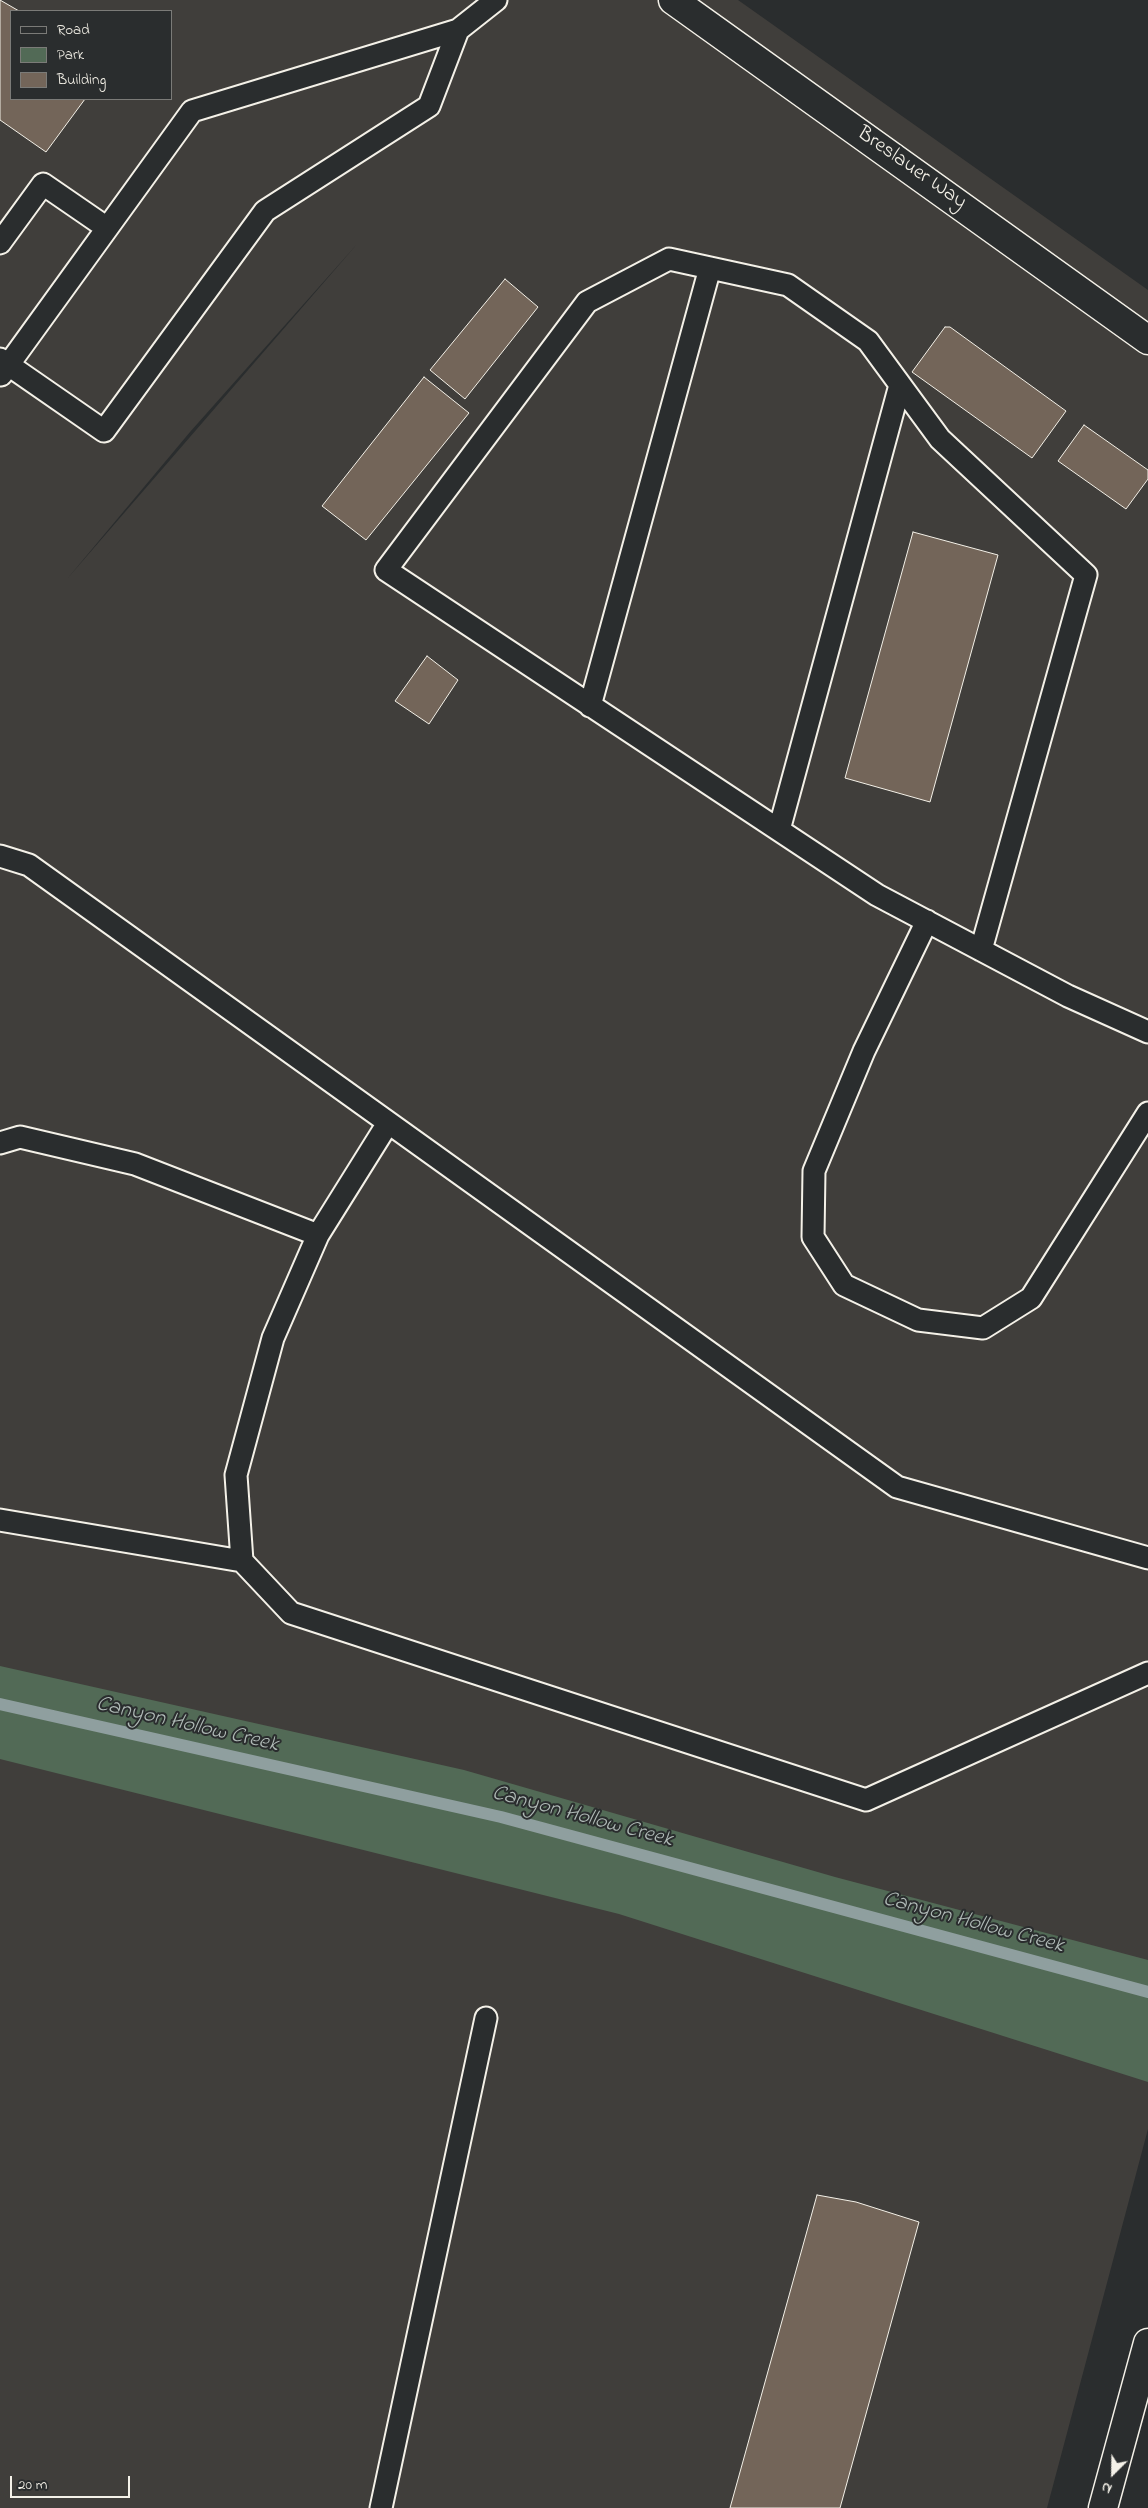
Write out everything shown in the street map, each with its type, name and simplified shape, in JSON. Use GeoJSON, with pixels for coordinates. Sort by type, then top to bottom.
{"type":"FeatureCollection","features":[{"type":"Feature","properties":{"kind":"street","name":"Breslauer Way"},"geometry":{"type":"LineString","coordinates":[[673,0],[1148,340]]}},
{"type":"Feature","properties":{"kind":"street"},"geometry":{"type":"LineString","coordinates":[[1102,2508],[1148,2343]]}},
{"type":"Feature","properties":{"kind":"lane"},"geometry":{"type":"LineString","coordinates":[[458,30],[429,106],[265,211],[104,431],[3,366],[192,111],[458,30],[496,0]]}},
{"type":"Feature","properties":{"kind":"lane"},"geometry":{"type":"LineString","coordinates":[[0,243],[44,184],[107,228]]}},
{"type":"Feature","properties":{"kind":"lane"},"geometry":{"type":"LineString","coordinates":[[981,950],[1086,576],[940,439],[868,341],[788,285],[669,259],[587,302],[386,570],[877,895],[927,921],[981,950],[1068,996],[1148,1032]]}},
{"type":"Feature","properties":{"kind":"lane"},"geometry":{"type":"LineString","coordinates":[[590,706],[710,268]]}},
{"type":"Feature","properties":{"kind":"lane"},"geometry":{"type":"LineString","coordinates":[[779,830],[900,385]]}},
{"type":"Feature","properties":{"kind":"lane"},"geometry":{"type":"LineString","coordinates":[[0,856],[29,865],[897,1487],[1148,1558]]}},
{"type":"Feature","properties":{"kind":"lane"},"geometry":{"type":"LineString","coordinates":[[927,921],[864,1051],[814,1171],[813,1237],[844,1285],[918,1320],[983,1328],[1031,1298],[1148,1113]]}},
{"type":"Feature","properties":{"kind":"lane"},"geometry":{"type":"LineString","coordinates":[[242,1561],[236,1475],[273,1338],[318,1235],[388,1123]]}},
{"type":"Feature","properties":{"kind":"lane"},"geometry":{"type":"LineString","coordinates":[[0,1143],[20,1137],[135,1164],[318,1235]]}},
{"type":"Feature","properties":{"kind":"lane"},"geometry":{"type":"LineString","coordinates":[[0,1520],[242,1561],[291,1613],[866,1800],[1148,1674]]}},
{"type":"Feature","properties":{"kind":"lane"},"geometry":{"type":"LineString","coordinates":[[381,2508],[486,2018]]}},
{"type":"Feature","properties":{"kind":"shaded area"},"geometry":{"type":"Polygon","coordinates":[[[0,0],[738,0],[1148,290],[1148,2129],[1047,2508],[0,2508],[0,0]],[[358,243],[190,432],[67,579],[358,243]]]}},
{"type":"Feature","properties":{"kind":"green space"},"geometry":{"type":"Polygon","coordinates":[[[0,1666],[464,1770],[835,1877],[1148,1960],[1148,2082],[619,1914],[0,1759],[0,1666]]]}},
{"type":"Feature","properties":{"kind":"building"},"geometry":{"type":"Polygon","coordinates":[[[0,0],[17,10],[10,10],[10,100],[84,100],[46,152],[0,120],[0,0]]]}},
{"type":"Feature","properties":{"kind":"building"},"geometry":{"type":"Polygon","coordinates":[[[505,279],[538,307],[465,399],[430,370],[505,279]]]}},
{"type":"Feature","properties":{"kind":"building"},"geometry":{"type":"Polygon","coordinates":[[[945,327],[950,327],[1066,411],[1032,458],[912,372],[945,327]]]}},
{"type":"Feature","properties":{"kind":"building"},"geometry":{"type":"Polygon","coordinates":[[[424,377],[469,413],[366,540],[322,506],[424,377]]]}},
{"type":"Feature","properties":{"kind":"building"},"geometry":{"type":"Polygon","coordinates":[[[1084,425],[1148,470],[1148,479],[1126,509],[1058,461],[1084,425]]]}},
{"type":"Feature","properties":{"kind":"building"},"geometry":{"type":"Polygon","coordinates":[[[913,532],[998,555],[930,802],[845,778],[913,532]]]}},
{"type":"Feature","properties":{"kind":"building"},"geometry":{"type":"Polygon","coordinates":[[[427,656],[458,680],[429,724],[395,701],[427,656]]]}},
{"type":"Feature","properties":{"kind":"building"},"geometry":{"type":"Polygon","coordinates":[[[817,2195],[856,2202],[919,2222],[840,2508],[730,2508],[817,2195]]]}},
{"type":"Feature","properties":{"kind":"waterway","name":"Canyon Hollow Creek"},"geometry":{"type":"LineString","coordinates":[[0,1704],[501,1817],[1148,1992]]}}]}
